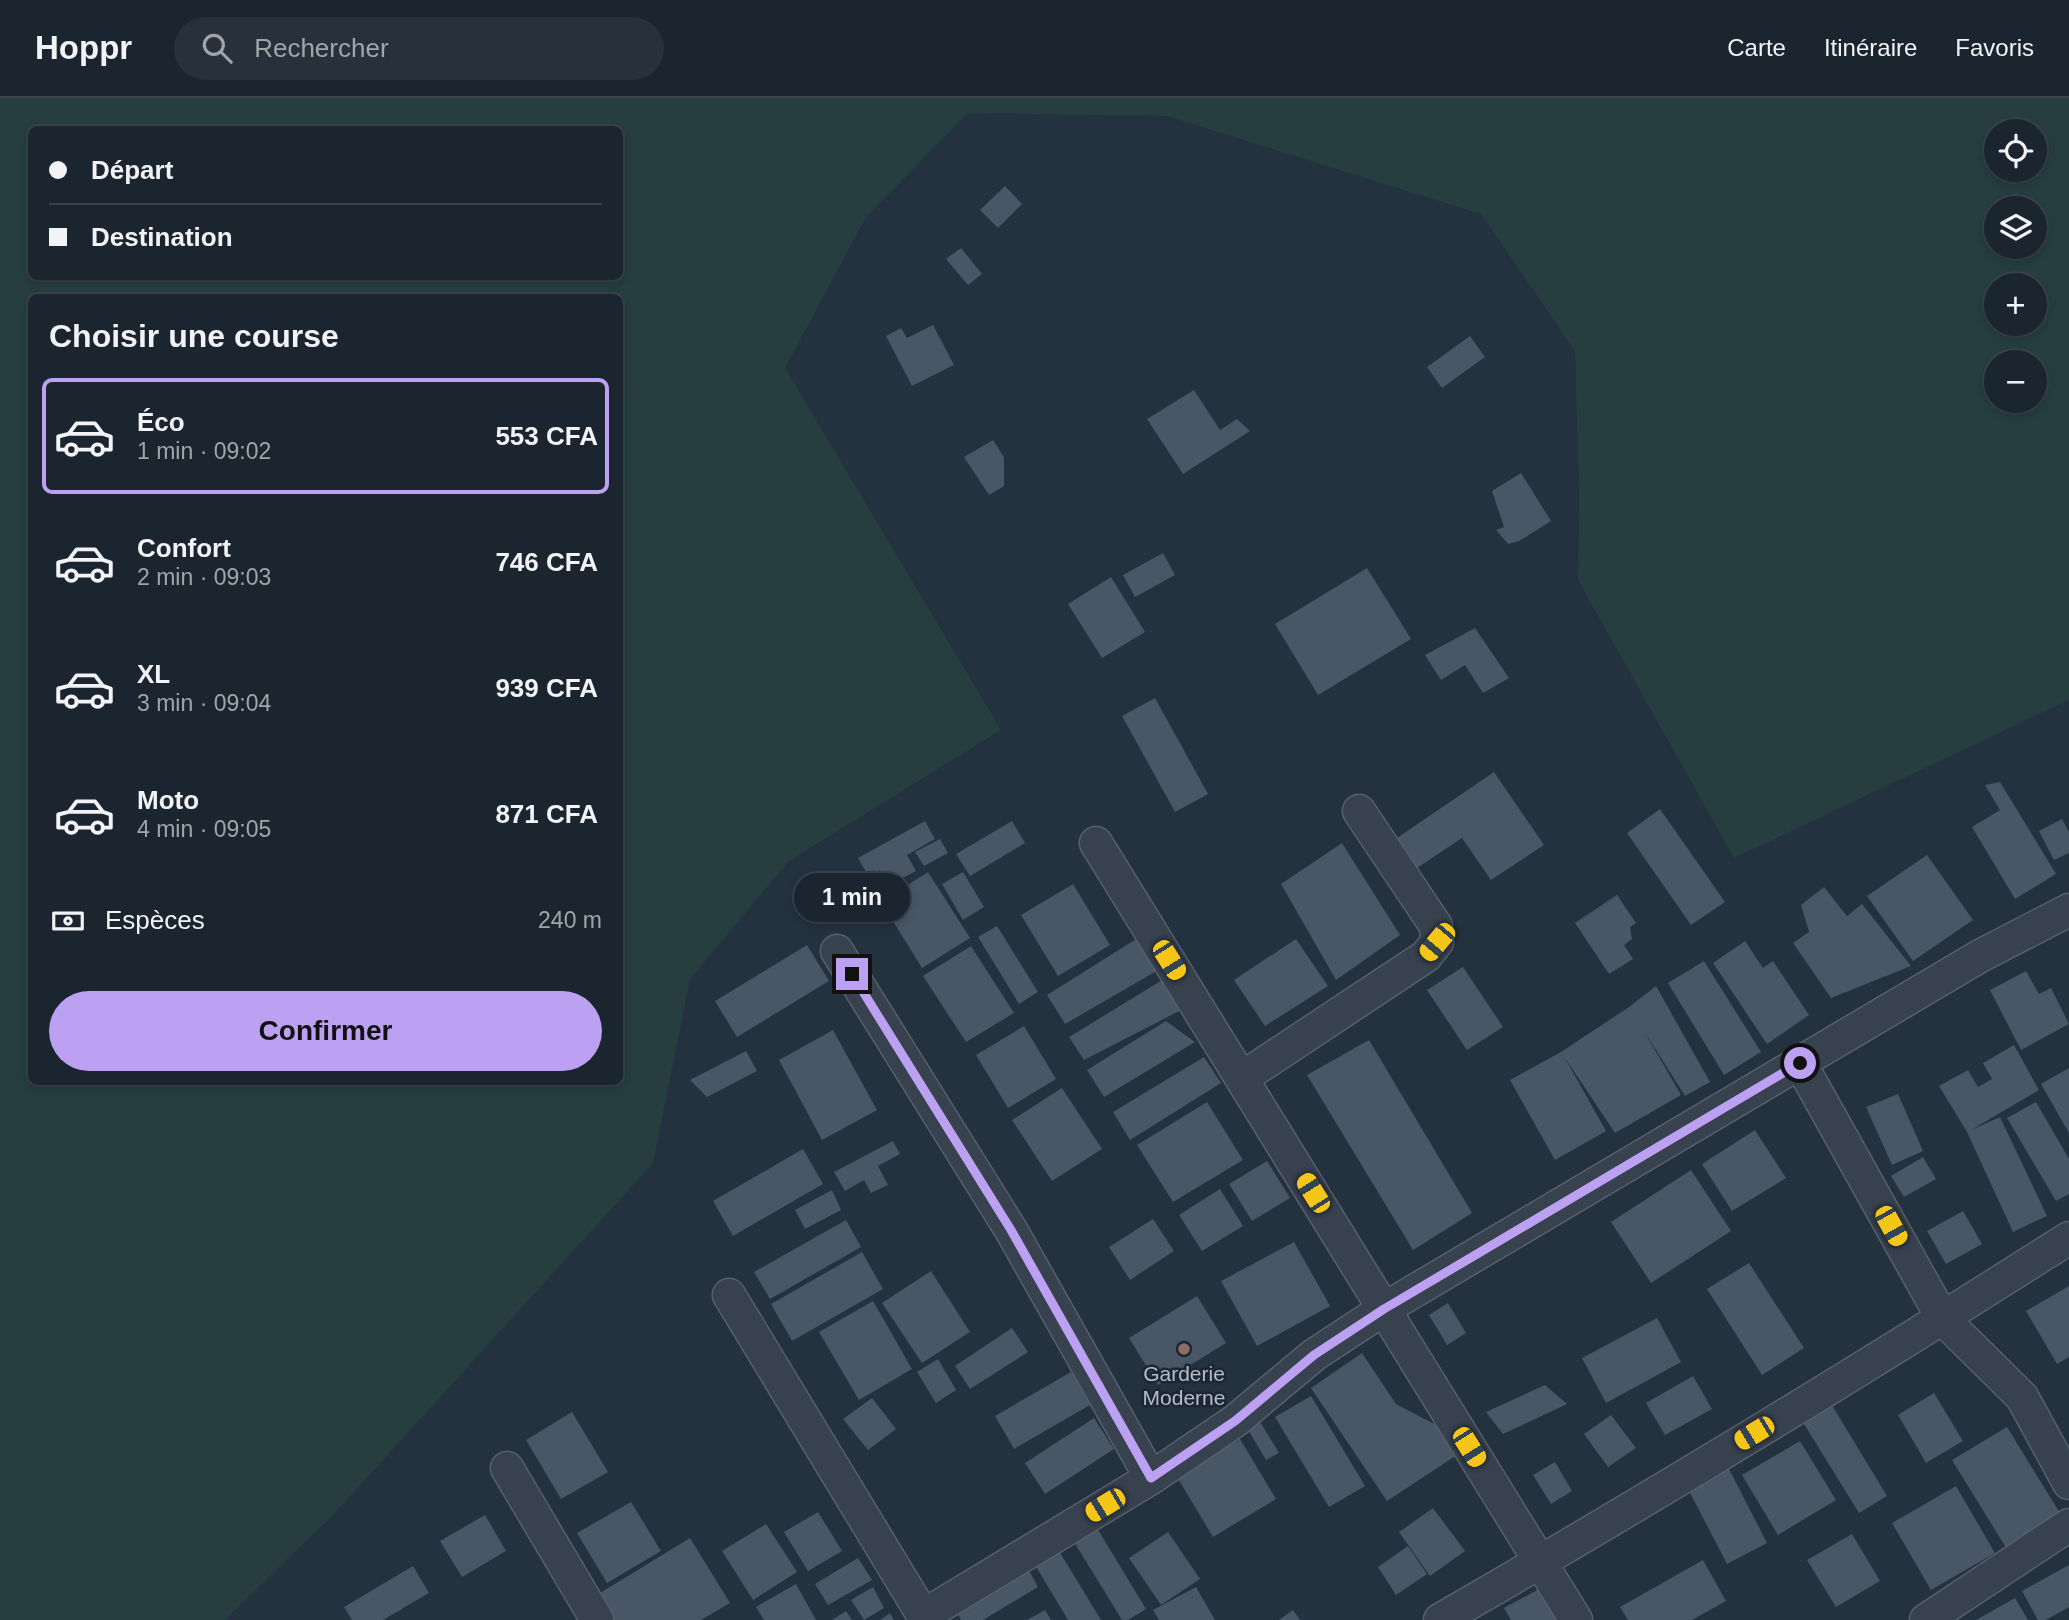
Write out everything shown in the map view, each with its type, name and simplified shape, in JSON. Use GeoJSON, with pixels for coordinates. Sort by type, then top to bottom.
{"type":"FeatureCollection","features":[{"type":"Feature","properties":{"kind":"street"},"geometry":{"type":"LineString","coordinates":[[1242,1078],[1426,956],[1437,942],[1436,926],[1359,811]]}},
{"type":"Feature","properties":{"kind":"street"},"geometry":{"type":"LineString","coordinates":[[1096,843],[1576,1620]]}},
{"type":"Feature","properties":{"kind":"street"},"geometry":{"type":"LineString","coordinates":[[729,1295],[925,1618],[1151,1478],[1235,1421],[1314,1355],[1384,1309],[1980,956],[2069,910]]}},
{"type":"Feature","properties":{"kind":"street"},"geometry":{"type":"LineString","coordinates":[[837,951],[1011,1230],[1151,1478]]}},
{"type":"Feature","properties":{"kind":"street"},"geometry":{"type":"LineString","coordinates":[[1800,1063],[1943,1318],[2022,1397],[2069,1483]]}},
{"type":"Feature","properties":{"kind":"street"},"geometry":{"type":"LineString","coordinates":[[1440,1620],[1541,1562],[1943,1318],[2069,1238]]}},
{"type":"Feature","properties":{"kind":"street"},"geometry":{"type":"LineString","coordinates":[[507,1468],[597,1620]]}},
{"type":"Feature","properties":{"kind":"street"},"geometry":{"type":"LineString","coordinates":[[1926,1620],[2069,1525]]}},
{"type":"Feature","properties":{"kind":"green space"},"geometry":{"type":"Polygon","coordinates":[[[0,98],[2069,98],[2069,700],[1734,858],[1578,580],[1579,492],[1575,351],[1481,214],[1167,116],[968,113],[866,217],[785,368],[1001,730],[789,861],[690,979],[653,1163],[333,1515],[225,1620],[0,1620],[0,98]]]}},
{"type":"Feature","properties":{"kind":"building"},"geometry":{"type":"Polygon","coordinates":[[[1005,186],[1022,204],[998,228],[980,210],[1005,186]]]}},
{"type":"Feature","properties":{"kind":"building"},"geometry":{"type":"Polygon","coordinates":[[[961,248],[982,274],[968,285],[946,259],[961,248]]]}},
{"type":"Feature","properties":{"kind":"building"},"geometry":{"type":"Polygon","coordinates":[[[933,325],[954,365],[912,386],[886,336],[901,328],[907,338],[933,325]]]}},
{"type":"Feature","properties":{"kind":"building"},"geometry":{"type":"Polygon","coordinates":[[[1470,336],[1485,357],[1442,388],[1427,367],[1470,336]]]}},
{"type":"Feature","properties":{"kind":"building"},"geometry":{"type":"Polygon","coordinates":[[[1194,390],[1220,430],[1237,419],[1250,431],[1183,474],[1147,419],[1194,390]]]}},
{"type":"Feature","properties":{"kind":"building"},"geometry":{"type":"Polygon","coordinates":[[[993,440],[1004,457],[1004,486],[989,495],[964,457],[993,440]]]}},
{"type":"Feature","properties":{"kind":"building"},"geometry":{"type":"Polygon","coordinates":[[[1521,473],[1551,521],[1519,541],[1508,544],[1496,530],[1504,527],[1492,491],[1521,473]]]}},
{"type":"Feature","properties":{"kind":"building"},"geometry":{"type":"Polygon","coordinates":[[[1163,553],[1175,575],[1135,597],[1123,575],[1163,553]]]}},
{"type":"Feature","properties":{"kind":"building"},"geometry":{"type":"Polygon","coordinates":[[[1367,568],[1411,639],[1318,695],[1275,624],[1367,568]]]}},
{"type":"Feature","properties":{"kind":"building"},"geometry":{"type":"Polygon","coordinates":[[[1111,577],[1145,632],[1102,658],[1068,604],[1111,577]]]}},
{"type":"Feature","properties":{"kind":"building"},"geometry":{"type":"Polygon","coordinates":[[[1475,628],[1509,678],[1483,693],[1465,665],[1441,680],[1425,655],[1475,628]]]}},
{"type":"Feature","properties":{"kind":"building"},"geometry":{"type":"Polygon","coordinates":[[[1155,698],[1208,794],[1175,812],[1122,716],[1155,698]]]}},
{"type":"Feature","properties":{"kind":"building"},"geometry":{"type":"Polygon","coordinates":[[[1494,772],[1544,845],[1491,880],[1462,838],[1414,870],[1394,840],[1494,772]]]}},
{"type":"Feature","properties":{"kind":"building"},"geometry":{"type":"Polygon","coordinates":[[[2000,782],[2056,874],[2015,899],[1972,827],[2000,810],[1985,785],[2000,782]]]}},
{"type":"Feature","properties":{"kind":"building"},"geometry":{"type":"Polygon","coordinates":[[[1660,809],[1725,902],[1691,925],[1627,833],[1660,809]]]}},
{"type":"Feature","properties":{"kind":"building"},"geometry":{"type":"Polygon","coordinates":[[[2062,819],[2069,832],[2069,853],[2054,860],[2039,831],[2062,819]]]}},
{"type":"Feature","properties":{"kind":"building"},"geometry":{"type":"Polygon","coordinates":[[[925,821],[935,839],[907,855],[916,871],[887,886],[880,870],[869,877],[858,858],[925,821]]]}},
{"type":"Feature","properties":{"kind":"building"},"geometry":{"type":"Polygon","coordinates":[[[1012,821],[1025,843],[970,876],[956,854],[1012,821]]]}},
{"type":"Feature","properties":{"kind":"building"},"geometry":{"type":"Polygon","coordinates":[[[940,839],[948,853],[924,866],[915,852],[940,839]]]}},
{"type":"Feature","properties":{"kind":"building"},"geometry":{"type":"Polygon","coordinates":[[[1342,843],[1400,935],[1336,980],[1281,884],[1342,843]]]}},
{"type":"Feature","properties":{"kind":"building"},"geometry":{"type":"Polygon","coordinates":[[[1927,855],[1973,920],[1913,961],[1867,896],[1927,855]]]}},
{"type":"Feature","properties":{"kind":"building"},"geometry":{"type":"Polygon","coordinates":[[[928,872],[970,938],[922,968],[881,902],[928,872]]]}},
{"type":"Feature","properties":{"kind":"building"},"geometry":{"type":"Polygon","coordinates":[[[963,872],[984,907],[963,920],[942,884],[963,872]]]}},
{"type":"Feature","properties":{"kind":"building"},"geometry":{"type":"Polygon","coordinates":[[[1073,884],[1110,945],[1058,976],[1021,915],[1073,884]]]}},
{"type":"Feature","properties":{"kind":"building"},"geometry":{"type":"Polygon","coordinates":[[[1824,887],[1847,916],[1862,904],[1911,966],[1831,998],[1793,943],[1809,932],[1801,905],[1824,887]]]}},
{"type":"Feature","properties":{"kind":"building"},"geometry":{"type":"Polygon","coordinates":[[[1617,895],[1636,923],[1630,927],[1632,939],[1624,945],[1633,959],[1609,974],[1575,923],[1617,895]]]}},
{"type":"Feature","properties":{"kind":"building"},"geometry":{"type":"Polygon","coordinates":[[[997,926],[1038,992],[1019,1004],[978,937],[997,926]]]}},
{"type":"Feature","properties":{"kind":"building"},"geometry":{"type":"Polygon","coordinates":[[[1141,936],[1160,969],[1065,1024],[1047,995],[1141,936]]]}},
{"type":"Feature","properties":{"kind":"building"},"geometry":{"type":"Polygon","coordinates":[[[1296,939],[1328,986],[1265,1026],[1234,980],[1296,939]]]}},
{"type":"Feature","properties":{"kind":"building"},"geometry":{"type":"Polygon","coordinates":[[[1745,941],[1763,968],[1773,961],[1809,1015],[1767,1044],[1713,963],[1745,941]]]}},
{"type":"Feature","properties":{"kind":"building"},"geometry":{"type":"Polygon","coordinates":[[[807,945],[829,981],[737,1037],[715,1001],[807,945]]]}},
{"type":"Feature","properties":{"kind":"building"},"geometry":{"type":"Polygon","coordinates":[[[971,946],[1014,1013],[966,1042],[923,976],[971,946]]]}},
{"type":"Feature","properties":{"kind":"building"},"geometry":{"type":"Polygon","coordinates":[[[1704,961],[1761,1052],[1724,1075],[1668,983],[1704,961]]]}},
{"type":"Feature","properties":{"kind":"building"},"geometry":{"type":"Polygon","coordinates":[[[1463,967],[1503,1027],[1467,1050],[1427,990],[1463,967]]]}},
{"type":"Feature","properties":{"kind":"building"},"geometry":{"type":"Polygon","coordinates":[[[2026,971],[2039,994],[2051,988],[2069,1024],[2021,1050],[1990,990],[2026,971]]]}},
{"type":"Feature","properties":{"kind":"building"},"geometry":{"type":"Polygon","coordinates":[[[1164,979],[1185,1008],[1084,1060],[1069,1037],[1164,979]]]}},
{"type":"Feature","properties":{"kind":"building"},"geometry":{"type":"Polygon","coordinates":[[[1656,986],[1710,1082],[1685,1096],[1644,1031],[1681,1095],[1615,1133],[1565,1058],[1606,1131],[1555,1160],[1510,1080],[1561,1052],[1656,986]]]}},
{"type":"Feature","properties":{"kind":"building"},"geometry":{"type":"Polygon","coordinates":[[[1166,1021],[1195,1042],[1104,1097],[1087,1070],[1166,1021]]]}},
{"type":"Feature","properties":{"kind":"building"},"geometry":{"type":"Polygon","coordinates":[[[1024,1026],[1056,1079],[1008,1108],[976,1055],[1024,1026]]]}},
{"type":"Feature","properties":{"kind":"building"},"geometry":{"type":"Polygon","coordinates":[[[833,1030],[877,1110],[822,1140],[779,1060],[833,1030]]]}},
{"type":"Feature","properties":{"kind":"building"},"geometry":{"type":"Polygon","coordinates":[[[1369,1040],[1472,1213],[1413,1250],[1307,1075],[1369,1040]]]}},
{"type":"Feature","properties":{"kind":"building"},"geometry":{"type":"Polygon","coordinates":[[[2014,1045],[2039,1090],[1971,1130],[2000,1117],[2047,1216],[2013,1232],[1967,1132],[1939,1086],[1968,1070],[1978,1087],[1992,1079],[1983,1063],[2014,1045]]]}},
{"type":"Feature","properties":{"kind":"building"},"geometry":{"type":"Polygon","coordinates":[[[746,1051],[757,1071],[707,1097],[690,1080],[746,1051]]]}},
{"type":"Feature","properties":{"kind":"building"},"geometry":{"type":"Polygon","coordinates":[[[1204,1057],[1221,1083],[1130,1140],[1113,1112],[1204,1057]]]}},
{"type":"Feature","properties":{"kind":"building"},"geometry":{"type":"Polygon","coordinates":[[[2069,1068],[2069,1133],[2041,1084],[2069,1068]]]}},
{"type":"Feature","properties":{"kind":"building"},"geometry":{"type":"Polygon","coordinates":[[[1062,1088],[1102,1149],[1052,1181],[1012,1120],[1062,1088]]]}},
{"type":"Feature","properties":{"kind":"building"},"geometry":{"type":"Polygon","coordinates":[[[1898,1094],[1923,1151],[1892,1165],[1866,1107],[1898,1094]]]}},
{"type":"Feature","properties":{"kind":"building"},"geometry":{"type":"Polygon","coordinates":[[[1207,1102],[1243,1160],[1173,1202],[1137,1145],[1207,1102]]]}},
{"type":"Feature","properties":{"kind":"building"},"geometry":{"type":"Polygon","coordinates":[[[2036,1102],[2069,1159],[2069,1194],[2056,1201],[2007,1118],[2036,1102]]]}},
{"type":"Feature","properties":{"kind":"building"},"geometry":{"type":"Polygon","coordinates":[[[1755,1130],[1786,1178],[1732,1211],[1702,1164],[1755,1130]]]}},
{"type":"Feature","properties":{"kind":"building"},"geometry":{"type":"Polygon","coordinates":[[[893,1141],[900,1154],[878,1166],[888,1185],[871,1193],[864,1180],[845,1191],[834,1172],[893,1141]]]}},
{"type":"Feature","properties":{"kind":"building"},"geometry":{"type":"Polygon","coordinates":[[[803,1149],[823,1184],[733,1236],[713,1201],[803,1149]]]}},
{"type":"Feature","properties":{"kind":"building"},"geometry":{"type":"Polygon","coordinates":[[[1923,1157],[1936,1179],[1904,1197],[1891,1176],[1923,1157]]]}},
{"type":"Feature","properties":{"kind":"building"},"geometry":{"type":"Polygon","coordinates":[[[1267,1161],[1290,1198],[1252,1221],[1229,1184],[1267,1161]]]}},
{"type":"Feature","properties":{"kind":"building"},"geometry":{"type":"Polygon","coordinates":[[[1691,1170],[1731,1231],[1651,1283],[1611,1222],[1691,1170]]]}},
{"type":"Feature","properties":{"kind":"building"},"geometry":{"type":"Polygon","coordinates":[[[1220,1189],[1243,1226],[1202,1251],[1179,1215],[1220,1189]]]}},
{"type":"Feature","properties":{"kind":"building"},"geometry":{"type":"Polygon","coordinates":[[[832,1190],[841,1210],[805,1229],[795,1210],[832,1190]]]}},
{"type":"Feature","properties":{"kind":"building"},"geometry":{"type":"Polygon","coordinates":[[[1963,1211],[1982,1244],[1946,1264],[1927,1231],[1963,1211]]]}},
{"type":"Feature","properties":{"kind":"building"},"geometry":{"type":"Polygon","coordinates":[[[1153,1219],[1174,1251],[1130,1280],[1109,1247],[1153,1219]]]}},
{"type":"Feature","properties":{"kind":"building"},"geometry":{"type":"Polygon","coordinates":[[[846,1220],[861,1247],[770,1299],[754,1272],[846,1220]]]}},
{"type":"Feature","properties":{"kind":"building"},"geometry":{"type":"Polygon","coordinates":[[[1294,1242],[1330,1306],[1257,1346],[1221,1281],[1294,1242]]]}},
{"type":"Feature","properties":{"kind":"building"},"geometry":{"type":"Polygon","coordinates":[[[862,1252],[883,1289],[792,1341],[771,1304],[862,1252]]]}},
{"type":"Feature","properties":{"kind":"building"},"geometry":{"type":"Polygon","coordinates":[[[1749,1263],[1804,1348],[1762,1375],[1707,1289],[1749,1263]]]}},
{"type":"Feature","properties":{"kind":"building"},"geometry":{"type":"Polygon","coordinates":[[[931,1271],[970,1332],[922,1363],[882,1303],[931,1271]]]}},
{"type":"Feature","properties":{"kind":"building"},"geometry":{"type":"Polygon","coordinates":[[[2069,1286],[2069,1357],[2057,1364],[2026,1311],[2069,1286]]]}},
{"type":"Feature","properties":{"kind":"building"},"geometry":{"type":"Polygon","coordinates":[[[1197,1296],[1226,1343],[1158,1385],[1129,1338],[1197,1296]]]}},
{"type":"Feature","properties":{"kind":"building"},"geometry":{"type":"Polygon","coordinates":[[[873,1301],[912,1369],[859,1400],[819,1332],[873,1301]]]}},
{"type":"Feature","properties":{"kind":"building"},"geometry":{"type":"Polygon","coordinates":[[[1448,1303],[1466,1333],[1447,1345],[1429,1315],[1448,1303]]]}},
{"type":"Feature","properties":{"kind":"building"},"geometry":{"type":"Polygon","coordinates":[[[1657,1318],[1681,1362],[1606,1403],[1582,1358],[1657,1318]]]}},
{"type":"Feature","properties":{"kind":"building"},"geometry":{"type":"Polygon","coordinates":[[[1012,1328],[1028,1352],[970,1389],[955,1366],[1012,1328]]]}},
{"type":"Feature","properties":{"kind":"building"},"geometry":{"type":"Polygon","coordinates":[[[1362,1353],[1396,1404],[1438,1426],[1457,1455],[1387,1501],[1311,1388],[1362,1353]]]}},
{"type":"Feature","properties":{"kind":"building"},"geometry":{"type":"Polygon","coordinates":[[[938,1359],[956,1390],[936,1403],[917,1372],[938,1359]]]}},
{"type":"Feature","properties":{"kind":"building"},"geometry":{"type":"Polygon","coordinates":[[[1071,1372],[1090,1405],[1014,1449],[995,1416],[1071,1372]]]}},
{"type":"Feature","properties":{"kind":"building"},"geometry":{"type":"Polygon","coordinates":[[[1693,1376],[1712,1409],[1665,1435],[1646,1403],[1693,1376]]]}},
{"type":"Feature","properties":{"kind":"building"},"geometry":{"type":"Polygon","coordinates":[[[1545,1385],[1567,1404],[1503,1434],[1486,1412],[1545,1385]]]}},
{"type":"Feature","properties":{"kind":"building"},"geometry":{"type":"Polygon","coordinates":[[[1934,1393],[1963,1441],[1926,1463],[1898,1415],[1934,1393]]]}},
{"type":"Feature","properties":{"kind":"building"},"geometry":{"type":"Polygon","coordinates":[[[1311,1396],[1365,1486],[1329,1507],[1275,1417],[1311,1396]]]}},
{"type":"Feature","properties":{"kind":"building"},"geometry":{"type":"Polygon","coordinates":[[[872,1398],[896,1429],[868,1450],[843,1419],[872,1398]]]}},
{"type":"Feature","properties":{"kind":"building"},"geometry":{"type":"Polygon","coordinates":[[[1830,1402],[1887,1496],[1859,1513],[1801,1419],[1830,1402]]]}},
{"type":"Feature","properties":{"kind":"building"},"geometry":{"type":"Polygon","coordinates":[[[572,1412],[608,1472],[561,1499],[526,1440],[572,1412]]]}},
{"type":"Feature","properties":{"kind":"building"},"geometry":{"type":"Polygon","coordinates":[[[1611,1415],[1636,1448],[1608,1467],[1584,1434],[1611,1415]]]}},
{"type":"Feature","properties":{"kind":"building"},"geometry":{"type":"Polygon","coordinates":[[[1094,1418],[1114,1449],[1045,1494],[1025,1463],[1094,1418]]]}},
{"type":"Feature","properties":{"kind":"building"},"geometry":{"type":"Polygon","coordinates":[[[1259,1420],[1279,1453],[1266,1460],[1247,1428],[1259,1420]]]}},
{"type":"Feature","properties":{"kind":"building"},"geometry":{"type":"Polygon","coordinates":[[[2007,1427],[2063,1518],[2008,1551],[1952,1460],[2007,1427]]]}},
{"type":"Feature","properties":{"kind":"building"},"geometry":{"type":"Polygon","coordinates":[[[1240,1439],[1276,1499],[1213,1537],[1177,1477],[1240,1439]]]}},
{"type":"Feature","properties":{"kind":"building"},"geometry":{"type":"Polygon","coordinates":[[[1800,1441],[1836,1500],[1778,1535],[1742,1475],[1800,1441]]]}},
{"type":"Feature","properties":{"kind":"building"},"geometry":{"type":"Polygon","coordinates":[[[1555,1462],[1572,1491],[1551,1504],[1533,1475],[1555,1462]]]}},
{"type":"Feature","properties":{"kind":"building"},"geometry":{"type":"Polygon","coordinates":[[[1727,1465],[1767,1543],[1727,1564],[1686,1485],[1727,1465]]]}},
{"type":"Feature","properties":{"kind":"building"},"geometry":{"type":"Polygon","coordinates":[[[1956,1486],[1995,1553],[1931,1590],[1892,1523],[1956,1486]]]}},
{"type":"Feature","properties":{"kind":"building"},"geometry":{"type":"Polygon","coordinates":[[[631,1502],[661,1551],[607,1583],[577,1533],[631,1502]]]}},
{"type":"Feature","properties":{"kind":"building"},"geometry":{"type":"Polygon","coordinates":[[[1433,1508],[1465,1551],[1430,1576],[1399,1532],[1433,1508]]]}},
{"type":"Feature","properties":{"kind":"building"},"geometry":{"type":"Polygon","coordinates":[[[818,1512],[842,1551],[808,1571],[784,1532],[818,1512]]]}},
{"type":"Feature","properties":{"kind":"building"},"geometry":{"type":"Polygon","coordinates":[[[485,1515],[506,1551],[462,1577],[440,1541],[485,1515]]]}},
{"type":"Feature","properties":{"kind":"building"},"geometry":{"type":"Polygon","coordinates":[[[1094,1523],[1146,1609],[1128,1620],[1122,1620],[1071,1537],[1094,1523]]]}},
{"type":"Feature","properties":{"kind":"building"},"geometry":{"type":"Polygon","coordinates":[[[766,1524],[797,1572],[753,1600],[722,1551],[766,1524]]]}},
{"type":"Feature","properties":{"kind":"building"},"geometry":{"type":"Polygon","coordinates":[[[1168,1532],[1200,1579],[1161,1605],[1129,1558],[1168,1532]]]}},
{"type":"Feature","properties":{"kind":"building"},"geometry":{"type":"Polygon","coordinates":[[[1852,1534],[1880,1581],[1836,1607],[1807,1560],[1852,1534]]]}},
{"type":"Feature","properties":{"kind":"building"},"geometry":{"type":"Polygon","coordinates":[[[690,1538],[730,1603],[701,1620],[610,1620],[595,1596],[690,1538]]]}},
{"type":"Feature","properties":{"kind":"building"},"geometry":{"type":"Polygon","coordinates":[[[1056,1546],[1101,1620],[1068,1620],[1032,1560],[1056,1546]]]}},
{"type":"Feature","properties":{"kind":"building"},"geometry":{"type":"Polygon","coordinates":[[[1408,1546],[1427,1574],[1396,1595],[1378,1567],[1408,1546]]]}},
{"type":"Feature","properties":{"kind":"building"},"geometry":{"type":"Polygon","coordinates":[[[858,1558],[872,1580],[828,1605],[815,1584],[858,1558]]]}},
{"type":"Feature","properties":{"kind":"building"},"geometry":{"type":"Polygon","coordinates":[[[1703,1560],[1726,1601],[1692,1620],[1628,1620],[1620,1607],[1703,1560]]]}},
{"type":"Feature","properties":{"kind":"building"},"geometry":{"type":"Polygon","coordinates":[[[1024,1561],[1038,1587],[983,1620],[961,1620],[952,1604],[1024,1561]]]}},
{"type":"Feature","properties":{"kind":"building"},"geometry":{"type":"Polygon","coordinates":[[[2069,1565],[2069,1607],[2046,1620],[2038,1620],[2022,1591],[2069,1565]]]}},
{"type":"Feature","properties":{"kind":"building"},"geometry":{"type":"Polygon","coordinates":[[[413,1566],[429,1593],[383,1620],[352,1620],[344,1607],[413,1566]]]}},
{"type":"Feature","properties":{"kind":"building"},"geometry":{"type":"Polygon","coordinates":[[[796,1584],[816,1620],[764,1620],[756,1607],[796,1584]]]}},
{"type":"Feature","properties":{"kind":"building"},"geometry":{"type":"Polygon","coordinates":[[[873,1587],[884,1608],[864,1620],[851,1600],[873,1587]]]}},
{"type":"Feature","properties":{"kind":"building"},"geometry":{"type":"Polygon","coordinates":[[[1196,1587],[1215,1620],[1159,1620],[1153,1610],[1196,1587]]]}},
{"type":"Feature","properties":{"kind":"building"},"geometry":{"type":"Polygon","coordinates":[[[1541,1588],[1560,1620],[1511,1620],[1504,1608],[1541,1588]]]}},
{"type":"Feature","properties":{"kind":"building"},"geometry":{"type":"Polygon","coordinates":[[[2015,1598],[2028,1620],[1976,1620],[2015,1598]]]}},
{"type":"Feature","properties":{"kind":"building"},"geometry":{"type":"Polygon","coordinates":[[[1045,1610],[1051,1620],[1027,1620],[1045,1610]]]}},
{"type":"Feature","properties":{"kind":"building"},"geometry":{"type":"Polygon","coordinates":[[[1293,1610],[1300,1620],[1279,1620],[1293,1610]]]}},
{"type":"Feature","properties":{"kind":"building"},"geometry":{"type":"Polygon","coordinates":[[[846,1611],[852,1620],[832,1620],[846,1611]]]}},
{"type":"Feature","properties":{"kind":"building"},"geometry":{"type":"Polygon","coordinates":[[[890,1613],[894,1620],[880,1620],[890,1613]]]}},
{"type":"Feature","properties":{"kind":"place","name":"Garderie Moderne"},"geometry":{"type":"Point","coordinates":[1184,1349]}},
{"type":"Feature","properties":{"kind":"route"},"geometry":{"type":"LineString","coordinates":[[852,974],[1011,1230],[1151,1478],[1235,1421],[1314,1355],[1384,1309],[1800,1063]]}}]}
